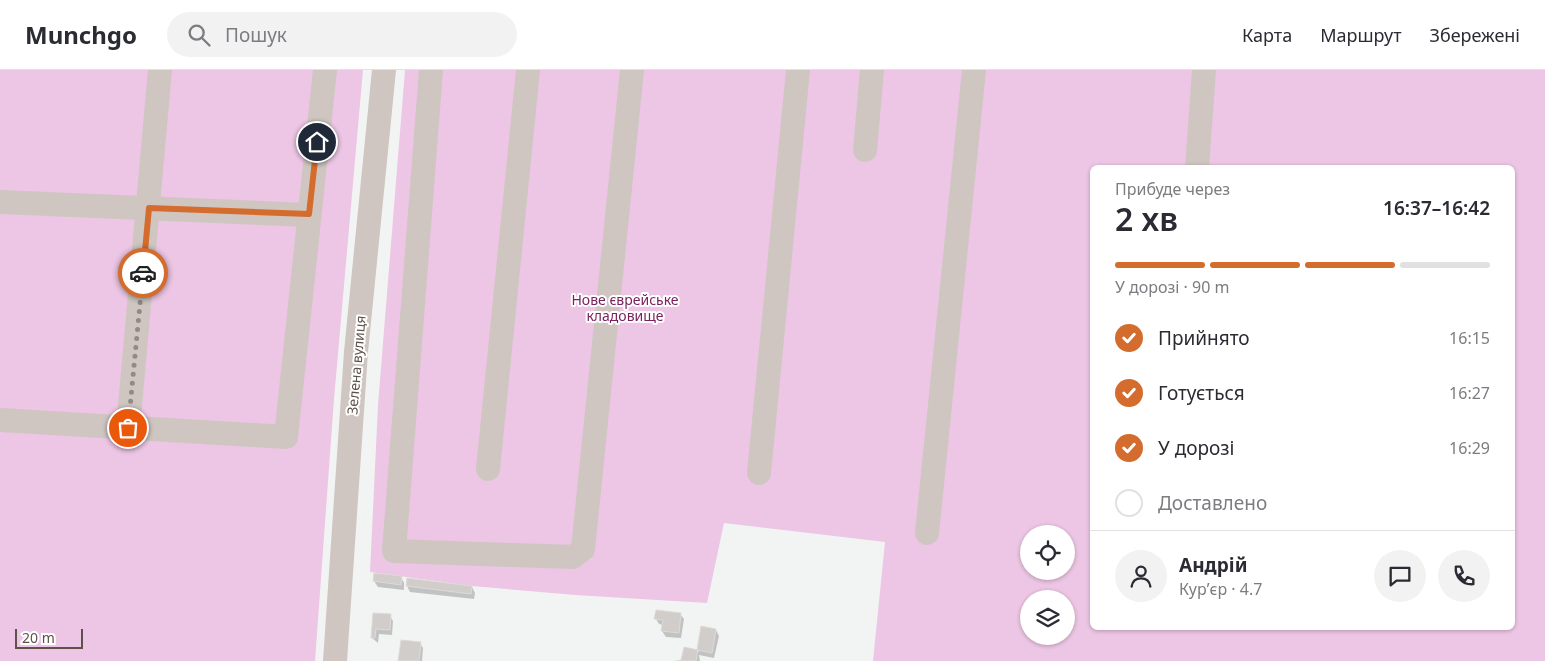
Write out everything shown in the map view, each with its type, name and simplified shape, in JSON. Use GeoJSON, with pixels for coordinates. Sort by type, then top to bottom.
{"type":"FeatureCollection","features":[{"type":"Feature","properties":{"kind":"street"},"geometry":{"type":"LineString","coordinates":[[128,428],[160,70]]}},
{"type":"Feature","properties":{"kind":"street"},"geometry":{"type":"LineString","coordinates":[[0,420],[286,437],[325,70]]}},
{"type":"Feature","properties":{"kind":"street","name":"Зелена вулиця"},"geometry":{"type":"LineString","coordinates":[[335,661],[356,352],[384,70]]}},
{"type":"Feature","properties":{"kind":"street"},"geometry":{"type":"LineString","coordinates":[[431,70],[394,551],[573,557],[583,549],[632,70]]}},
{"type":"Feature","properties":{"kind":"street"},"geometry":{"type":"LineString","coordinates":[[488,469],[528,70]]}},
{"type":"Feature","properties":{"kind":"street"},"geometry":{"type":"LineString","coordinates":[[759,474],[798,70]]}},
{"type":"Feature","properties":{"kind":"street"},"geometry":{"type":"LineString","coordinates":[[865,150],[872,70]]}},
{"type":"Feature","properties":{"kind":"street"},"geometry":{"type":"LineString","coordinates":[[927,534],[974,70]]}},
{"type":"Feature","properties":{"kind":"street"},"geometry":{"type":"LineString","coordinates":[[1197,165],[1204,70]]}},
{"type":"Feature","properties":{"kind":"street"},"geometry":{"type":"LineString","coordinates":[[0,202],[309,214]]}},
{"type":"Feature","properties":{"kind":"green space"},"geometry":{"type":"Polygon","coordinates":[[[0,70],[363,70],[334,399],[315,661],[0,661],[0,70]]]}},
{"type":"Feature","properties":{"kind":"green space","name":"Нове єврейське кладовище"},"geometry":{"type":"Polygon","coordinates":[[[405,70],[1545,70],[1545,661],[873,661],[885,542],[724,523],[707,603],[575,595],[472,586],[370,572],[378,405],[405,70]]]}},
{"type":"Feature","properties":{"kind":"building"},"geometry":{"type":"Polygon","coordinates":[[[374,573],[402,576],[401,585],[373,581],[374,573]]]}},
{"type":"Feature","properties":{"kind":"building"},"geometry":{"type":"Polygon","coordinates":[[[407,578],[472,586],[471,594],[406,586],[407,578]]]}},
{"type":"Feature","properties":{"kind":"building"},"geometry":{"type":"Polygon","coordinates":[[[656,610],[681,613],[679,633],[661,631],[663,620],[654,619],[656,610]]]}},
{"type":"Feature","properties":{"kind":"building"},"geometry":{"type":"Polygon","coordinates":[[[373,613],[391,614],[390,630],[376,629],[375,638],[371,638],[373,613]]]}},
{"type":"Feature","properties":{"kind":"building"},"geometry":{"type":"Polygon","coordinates":[[[701,626],[716,629],[712,653],[697,650],[701,626]]]}},
{"type":"Feature","properties":{"kind":"building"},"geometry":{"type":"Polygon","coordinates":[[[401,640],[421,642],[419,661],[398,661],[401,640]]]}},
{"type":"Feature","properties":{"kind":"building"},"geometry":{"type":"Polygon","coordinates":[[[684,647],[698,650],[696,661],[676,661],[681,660],[684,647]]]}},
{"type":"Feature","properties":{"kind":"way so far"},"geometry":{"type":"LineString","coordinates":[[128,428],[143,273]]}},
{"type":"Feature","properties":{"kind":"route"},"geometry":{"type":"LineString","coordinates":[[143,273],[149,208],[309,214],[317,142]]}}]}
